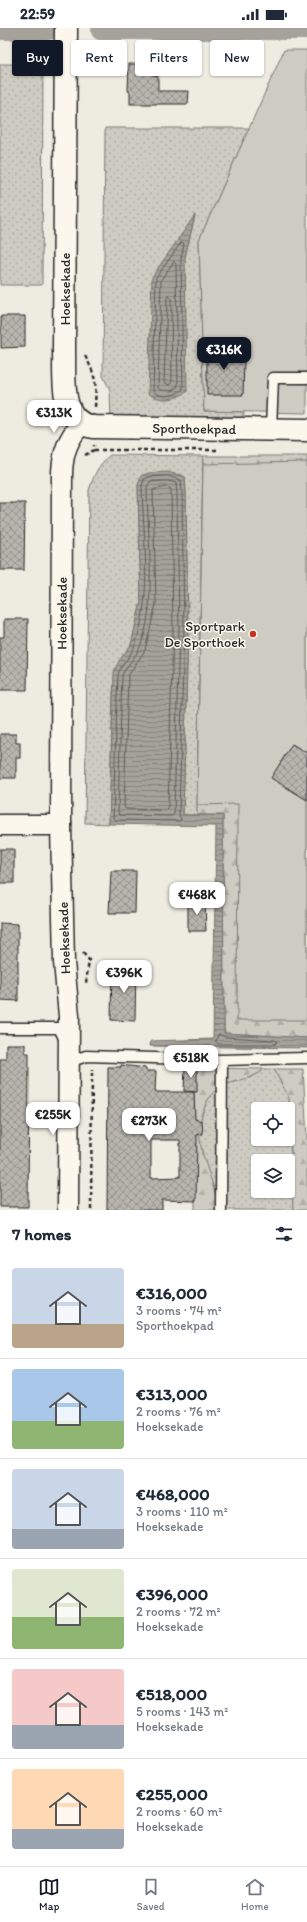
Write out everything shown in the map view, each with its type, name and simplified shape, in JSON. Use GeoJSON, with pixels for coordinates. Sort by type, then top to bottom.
{"type":"FeatureCollection","features":[{"type":"Feature","properties":{"kind":"street","name":"Hoeksekade"},"geometry":{"type":"LineString","coordinates":[[66,28],[65,398],[71,413],[82,424],[68,442],[63,461],[61,825],[64,962],[75,1055],[68,1210]]}},
{"type":"Feature","properties":{"kind":"street","name":"Sporthoekpad"},"geometry":{"type":"LineString","coordinates":[[82,424],[94,427],[307,430]]}},
{"type":"Feature","properties":{"kind":"street"},"geometry":{"type":"LineString","coordinates":[[0,825],[61,825]]}},
{"type":"Feature","properties":{"kind":"lane"},"geometry":{"type":"LineString","coordinates":[[271,430],[273,378],[307,378]]}},
{"type":"Feature","properties":{"kind":"lane"},"geometry":{"type":"LineString","coordinates":[[0,1028],[59,1028],[75,1055],[222,1060],[307,1058]]}},
{"type":"Feature","properties":{"kind":"lane"},"geometry":{"type":"LineString","coordinates":[[221,1210],[222,1060]]}},
{"type":"Feature","properties":{"kind":"path","name":"Sporthoekpad"},"geometry":{"type":"LineString","coordinates":[[94,450],[220,450]]}},
{"type":"Feature","properties":{"kind":"path"},"geometry":{"type":"LineString","coordinates":[[75,1055],[92,1066],[91,1210]]}},
{"type":"Feature","properties":{"kind":"green space"},"geometry":{"type":"Polygon","coordinates":[[[284,50],[307,50],[307,413],[204,411],[199,240],[284,50]]]}},
{"type":"Feature","properties":{"kind":"green space"},"geometry":{"type":"Polygon","coordinates":[[[0,64],[12,64],[12,76],[43,76],[42,285],[0,285],[0,64]]]}},
{"type":"Feature","properties":{"kind":"green space"},"geometry":{"type":"Polygon","coordinates":[[[105,128],[249,128],[199,240],[204,411],[244,412],[244,415],[237,420],[111,421],[110,390],[103,376],[105,128]],[[195,216],[152,277],[185,257],[195,216]]]}},
{"type":"Feature","properties":{"kind":"green space"},"geometry":{"type":"Polygon","coordinates":[[[110,455],[203,456],[197,815],[183,815],[188,629],[186,493],[185,477],[179,474],[138,485],[141,602],[131,645],[119,661],[113,692],[109,824],[85,823],[89,490],[97,471],[110,455]]]}},
{"type":"Feature","properties":{"kind":"green space","name":"Sportpark De Sporthoek"},"geometry":{"type":"Polygon","coordinates":[[[203,456],[307,456],[307,1038],[224,1033],[223,816],[197,815],[203,456]]]}},
{"type":"Feature","properties":{"kind":"green space","name":"Sportpark De Sporthoek"},"geometry":{"type":"Polygon","coordinates":[[[307,462],[307,1020],[237,1020],[238,804],[197,805],[203,464],[307,462]]]}},
{"type":"Feature","properties":{"kind":"green space"},"geometry":{"type":"Polygon","coordinates":[[[194,1068],[264,1069],[254,1076],[229,1083],[217,1089],[207,1101],[205,1106],[200,1123],[201,1148],[216,1197],[217,1210],[195,1210],[194,1068]]]}},
{"type":"Feature","properties":{"kind":"green space"},"geometry":{"type":"Polygon","coordinates":[[[264,1069],[274,1069],[289,1098],[289,1102],[251,1102],[251,1146],[291,1146],[291,1154],[251,1154],[251,1198],[293,1198],[293,1210],[217,1210],[216,1199],[200,1146],[200,1118],[207,1101],[217,1089],[229,1083],[254,1076],[264,1069]]]}},
{"type":"Feature","properties":{"kind":"green space"},"geometry":{"type":"Polygon","coordinates":[[[274,1069],[303,1069],[307,1138],[307,1210],[293,1210],[293,1198],[295,1198],[295,1154],[291,1154],[291,1146],[295,1146],[295,1102],[289,1102],[289,1098],[274,1069]]]}},
{"type":"Feature","properties":{"kind":"water"},"geometry":{"type":"Polygon","coordinates":[[[195,215],[185,257],[187,392],[177,397],[168,399],[153,397],[148,394],[152,277],[195,215]]]}},
{"type":"Feature","properties":{"kind":"water"},"geometry":{"type":"Polygon","coordinates":[[[168,472],[185,477],[186,493],[188,629],[183,815],[223,815],[224,1033],[307,1038],[307,1048],[150,1046],[151,1041],[213,1039],[216,826],[109,824],[114,672],[119,661],[131,645],[141,602],[138,485],[141,476],[148,473],[168,472]]]}},
{"type":"Feature","properties":{"kind":"building"},"geometry":{"type":"Polygon","coordinates":[[[129,64],[135,64],[135,76],[158,76],[158,91],[189,91],[188,104],[130,104],[130,92],[128,91],[129,64]]]}},
{"type":"Feature","properties":{"kind":"building"},"geometry":{"type":"Polygon","coordinates":[[[1,316],[25,316],[25,347],[1,348],[1,316]]]}},
{"type":"Feature","properties":{"kind":"building"},"geometry":{"type":"Polygon","coordinates":[[[207,343],[234,343],[234,359],[244,359],[243,395],[207,395],[207,343]]]}},
{"type":"Feature","properties":{"kind":"building"},"geometry":{"type":"Polygon","coordinates":[[[0,503],[25,503],[24,570],[0,570],[0,503]]]}},
{"type":"Feature","properties":{"kind":"building"},"geometry":{"type":"Polygon","coordinates":[[[4,619],[28,619],[27,690],[0,690],[0,637],[4,637],[4,619]]]}},
{"type":"Feature","properties":{"kind":"building"},"geometry":{"type":"Polygon","coordinates":[[[0,734],[16,734],[16,743],[20,743],[20,758],[16,758],[16,778],[0,778],[0,734]]]}},
{"type":"Feature","properties":{"kind":"building"},"geometry":{"type":"Polygon","coordinates":[[[292,744],[307,753],[307,800],[271,778],[292,744]]]}},
{"type":"Feature","properties":{"kind":"building"},"geometry":{"type":"Polygon","coordinates":[[[0,849],[14,849],[14,883],[0,883],[0,849]]]}},
{"type":"Feature","properties":{"kind":"building"},"geometry":{"type":"Polygon","coordinates":[[[111,871],[136,871],[135,913],[109,913],[111,871]]]}},
{"type":"Feature","properties":{"kind":"building"},"geometry":{"type":"Polygon","coordinates":[[[188,900],[205,900],[206,931],[188,931],[188,900]]]}},
{"type":"Feature","properties":{"kind":"building"},"geometry":{"type":"Polygon","coordinates":[[[0,923],[18,924],[18,1001],[0,1000],[0,923]]]}},
{"type":"Feature","properties":{"kind":"building"},"geometry":{"type":"Polygon","coordinates":[[[112,967],[136,967],[135,1021],[111,1020],[112,967]]]}},
{"type":"Feature","properties":{"kind":"building"},"geometry":{"type":"Polygon","coordinates":[[[6,1044],[25,1044],[25,1053],[29,1053],[28,1207],[0,1207],[0,1059],[6,1059],[6,1044]]]}},
{"type":"Feature","properties":{"kind":"building"},"geometry":{"type":"Polygon","coordinates":[[[121,1065],[146,1068],[146,1071],[156,1071],[155,1092],[194,1092],[195,1119],[202,1121],[203,1134],[197,1135],[196,1201],[162,1200],[162,1210],[107,1210],[108,1067],[121,1067],[121,1065]],[[151,1140],[151,1178],[180,1177],[180,1140],[151,1140]]]}},
{"type":"Feature","properties":{"kind":"building"},"geometry":{"type":"Polygon","coordinates":[[[185,1065],[197,1066],[197,1092],[184,1091],[185,1065]]]}},
{"type":"Feature","properties":{"kind":"waterway"},"geometry":{"type":"LineString","coordinates":[[0,31],[49,31]]}},
{"type":"Feature","properties":{"kind":"waterway"},"geometry":{"type":"LineString","coordinates":[[100,31],[307,31]]}},
{"type":"Feature","properties":{"kind":"place","name":"Sportpark De Sporthoek"},"geometry":{"type":"Point","coordinates":[253,634]}}]}
